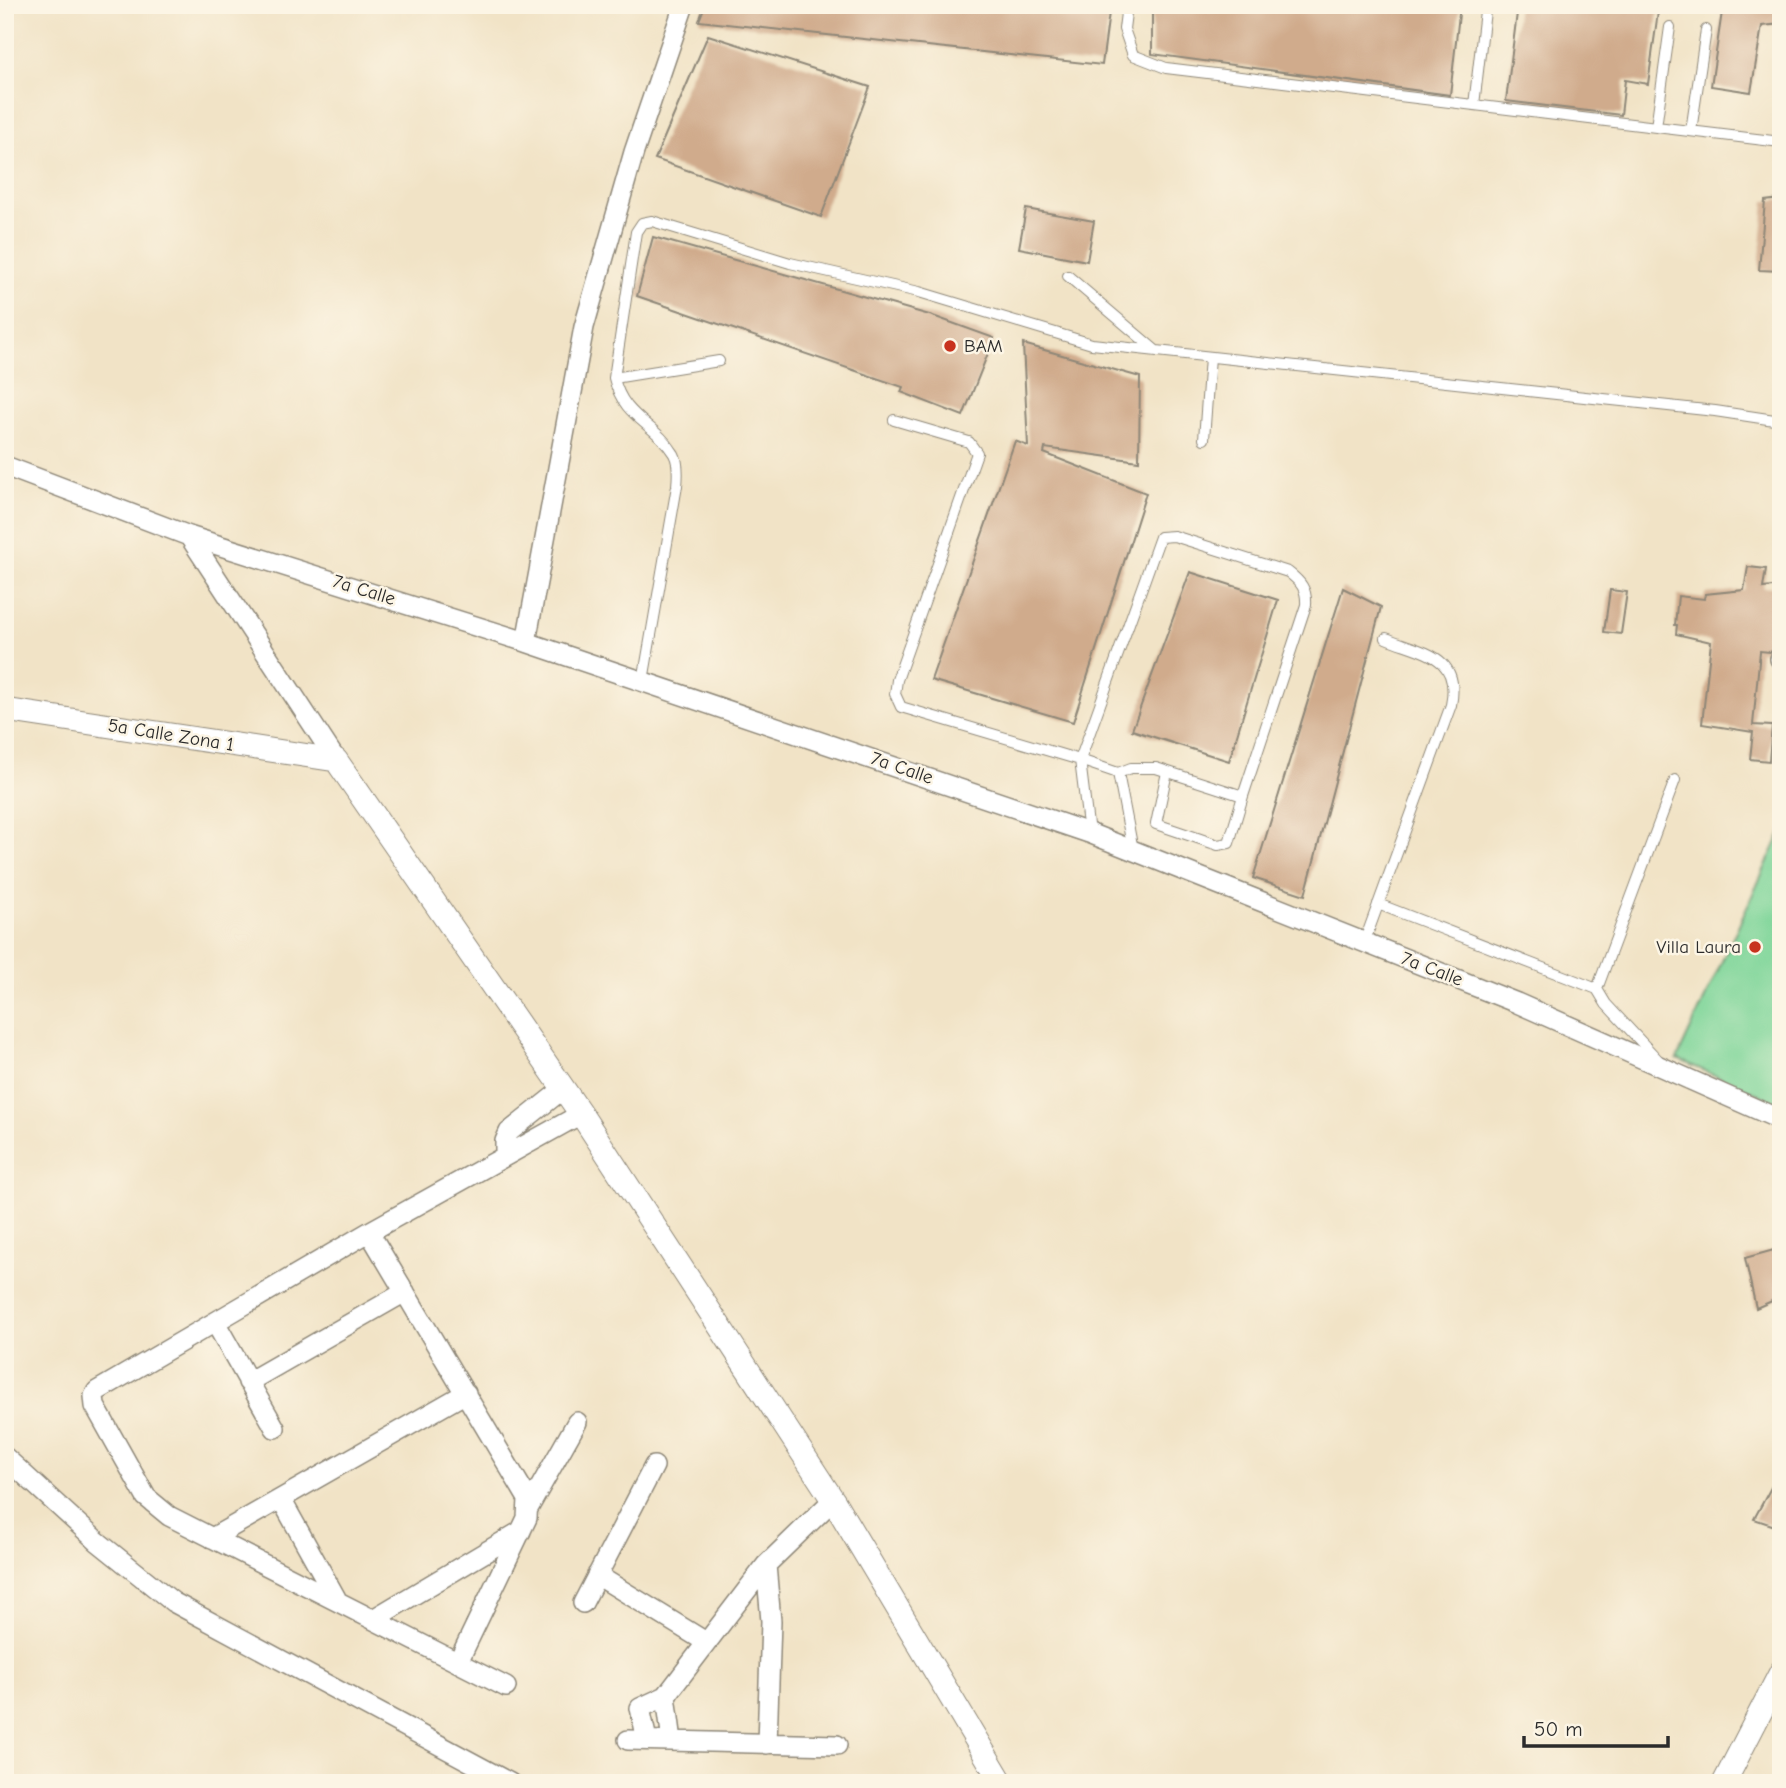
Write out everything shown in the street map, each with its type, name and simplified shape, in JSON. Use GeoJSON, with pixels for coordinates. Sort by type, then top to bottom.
{"type":"FeatureCollection","features":[{"type":"Feature","properties":{"kind":"street"},"geometry":{"type":"LineString","coordinates":[[526,642],[584,327],[634,152],[684,5]]}},
{"type":"Feature","properties":{"kind":"street","name":"7a Calle"},"geometry":{"type":"LineString","coordinates":[[5,466],[189,536],[526,642],[1089,833],[1517,1003],[1781,1120]]}},
{"type":"Feature","properties":{"kind":"street"},"geometry":{"type":"LineString","coordinates":[[189,536],[336,760],[581,1114],[833,1500],[1002,1783]]}},
{"type":"Feature","properties":{"kind":"street","name":"5a Calle Zona 1"},"geometry":{"type":"LineString","coordinates":[[5,709],[336,760]]}},
{"type":"Feature","properties":{"kind":"street"},"geometry":{"type":"LineString","coordinates":[[505,1156],[509,1132],[563,1089]]}},
{"type":"Feature","properties":{"kind":"street"},"geometry":{"type":"LineString","coordinates":[[506,1687],[336,1598],[169,1516],[146,1497],[95,1406],[94,1396],[97,1391],[369,1232],[581,1114]]}},
{"type":"Feature","properties":{"kind":"street"},"geometry":{"type":"LineString","coordinates":[[369,1232],[526,1493],[529,1507]]}},
{"type":"Feature","properties":{"kind":"street"},"geometry":{"type":"LineString","coordinates":[[248,1382],[405,1292]]}},
{"type":"Feature","properties":{"kind":"street"},"geometry":{"type":"LineString","coordinates":[[215,1322],[275,1428]]}},
{"type":"Feature","properties":{"kind":"street"},"geometry":{"type":"LineString","coordinates":[[212,1538],[466,1393]]}},
{"type":"Feature","properties":{"kind":"street"},"geometry":{"type":"LineString","coordinates":[[458,1662],[521,1531],[529,1507],[577,1422]]}},
{"type":"Feature","properties":{"kind":"street"},"geometry":{"type":"LineString","coordinates":[[5,1457],[55,1506],[173,1602],[510,1783]]}},
{"type":"Feature","properties":{"kind":"street"},"geometry":{"type":"LineString","coordinates":[[583,1603],[654,1466]]}},
{"type":"Feature","properties":{"kind":"street"},"geometry":{"type":"LineString","coordinates":[[281,1499],[336,1598]]}},
{"type":"Feature","properties":{"kind":"street"},"geometry":{"type":"LineString","coordinates":[[833,1500],[765,1565],[666,1696],[643,1704],[640,1708],[638,1740],[837,1745]]}},
{"type":"Feature","properties":{"kind":"street"},"geometry":{"type":"LineString","coordinates":[[374,1618],[521,1531]]}},
{"type":"Feature","properties":{"kind":"street"},"geometry":{"type":"LineString","coordinates":[[765,1565],[771,1622],[767,1744]]}},
{"type":"Feature","properties":{"kind":"street"},"geometry":{"type":"LineString","coordinates":[[597,1575],[706,1642]]}},
{"type":"Feature","properties":{"kind":"street"},"geometry":{"type":"LineString","coordinates":[[1724,1783],[1781,1672]]}},
{"type":"Feature","properties":{"kind":"street"},"geometry":{"type":"LineString","coordinates":[[666,1696],[672,1741]]}},
{"type":"Feature","properties":{"kind":"lane"},"geometry":{"type":"LineString","coordinates":[[1127,5],[1124,29],[1133,55],[1166,68],[1781,142]]}},
{"type":"Feature","properties":{"kind":"lane"},"geometry":{"type":"LineString","coordinates":[[1474,105],[1485,11]]}},
{"type":"Feature","properties":{"kind":"lane"},"geometry":{"type":"LineString","coordinates":[[1656,127],[1670,27]]}},
{"type":"Feature","properties":{"kind":"lane"},"geometry":{"type":"LineString","coordinates":[[1691,131],[1706,30]]}},
{"type":"Feature","properties":{"kind":"lane"},"geometry":{"type":"LineString","coordinates":[[643,681],[678,468],[674,454],[627,408],[617,393],[614,378],[636,232],[642,223],[652,221],[790,263],[919,292],[1092,344],[1715,411],[1781,421]]}},
{"type":"Feature","properties":{"kind":"lane"},"geometry":{"type":"LineString","coordinates":[[1068,276],[1156,350]]}},
{"type":"Feature","properties":{"kind":"lane"},"geometry":{"type":"LineString","coordinates":[[1204,439],[1210,357]]}},
{"type":"Feature","properties":{"kind":"lane"},"geometry":{"type":"LineString","coordinates":[[614,378],[719,361]]}},
{"type":"Feature","properties":{"kind":"lane"},"geometry":{"type":"LineString","coordinates":[[894,419],[969,442],[977,453],[897,680],[895,694],[901,707],[1118,773],[1132,768],[1167,772],[1243,796]]}},
{"type":"Feature","properties":{"kind":"lane"},"geometry":{"type":"LineString","coordinates":[[1089,833],[1080,760],[1155,548],[1160,537],[1174,536],[1288,572],[1300,582],[1307,593],[1306,605],[1225,846],[1156,824],[1167,772]]}},
{"type":"Feature","properties":{"kind":"lane"},"geometry":{"type":"LineString","coordinates":[[1364,943],[1455,688],[1453,675],[1446,665],[1385,638]]}},
{"type":"Feature","properties":{"kind":"lane"},"geometry":{"type":"LineString","coordinates":[[1118,773],[1133,850]]}},
{"type":"Feature","properties":{"kind":"lane"},"geometry":{"type":"LineString","coordinates":[[1597,989],[1675,780]]}},
{"type":"Feature","properties":{"kind":"lane"},"geometry":{"type":"LineString","coordinates":[[1378,904],[1597,989],[1606,1004],[1667,1069]]}},
{"type":"Feature","properties":{"kind":"green space","name":"Villa Laura"},"geometry":{"type":"Polygon","coordinates":[[[1781,833],[1781,1104],[1677,1059],[1781,833]]]}},
{"type":"Feature","properties":{"kind":"building"},"geometry":{"type":"Polygon","coordinates":[[[705,5],[1110,5],[1102,65],[699,21],[705,5]]]}},
{"type":"Feature","properties":{"kind":"building"},"geometry":{"type":"Polygon","coordinates":[[[1152,5],[1460,5],[1450,95],[1152,54],[1152,5]]]}},
{"type":"Feature","properties":{"kind":"building"},"geometry":{"type":"Polygon","coordinates":[[[1518,5],[1587,5],[1658,12],[1648,84],[1625,80],[1621,115],[1506,101],[1518,5]]]}},
{"type":"Feature","properties":{"kind":"building"},"geometry":{"type":"Polygon","coordinates":[[[1723,5],[1781,5],[1781,24],[1762,26],[1751,92],[1711,86],[1723,5]]]}},
{"type":"Feature","properties":{"kind":"building"},"geometry":{"type":"Polygon","coordinates":[[[708,35],[870,87],[821,217],[655,159],[708,35]]]}},
{"type":"Feature","properties":{"kind":"building"},"geometry":{"type":"Polygon","coordinates":[[[1781,199],[1781,271],[1759,270],[1765,201],[1781,199]]]}},
{"type":"Feature","properties":{"kind":"building"},"geometry":{"type":"Polygon","coordinates":[[[1026,209],[1094,221],[1087,261],[1019,248],[1026,209]]]}},
{"type":"Feature","properties":{"kind":"building"},"geometry":{"type":"Polygon","coordinates":[[[653,237],[933,316],[994,338],[963,416],[901,392],[903,387],[637,296],[653,237]]]}},
{"type":"Feature","properties":{"kind":"building"},"geometry":{"type":"Polygon","coordinates":[[[1023,344],[1140,377],[1139,461],[1045,448],[1044,453],[1146,493],[1073,722],[931,680],[1015,441],[1028,446],[1023,344]]]}},
{"type":"Feature","properties":{"kind":"building"},"geometry":{"type":"Polygon","coordinates":[[[1748,567],[1766,569],[1763,588],[1781,586],[1781,647],[1770,652],[1760,651],[1753,725],[1772,726],[1769,761],[1750,759],[1753,732],[1702,724],[1711,642],[1676,634],[1675,625],[1678,596],[1704,599],[1705,594],[1744,590],[1748,567]]]}},
{"type":"Feature","properties":{"kind":"building"},"geometry":{"type":"Polygon","coordinates":[[[1190,572],[1278,600],[1229,761],[1132,730],[1190,572]]]}},
{"type":"Feature","properties":{"kind":"building"},"geometry":{"type":"Polygon","coordinates":[[[1343,588],[1381,607],[1305,895],[1253,878],[1343,588]]]}},
{"type":"Feature","properties":{"kind":"building"},"geometry":{"type":"Polygon","coordinates":[[[1610,590],[1627,592],[1621,634],[1604,632],[1610,590]]]}},
{"type":"Feature","properties":{"kind":"building"},"geometry":{"type":"Polygon","coordinates":[[[1781,1248],[1781,1297],[1756,1308],[1745,1258],[1781,1248]]]}},
{"type":"Feature","properties":{"kind":"building"},"geometry":{"type":"Polygon","coordinates":[[[1781,1469],[1781,1528],[1754,1519],[1781,1469]]]}},
{"type":"Feature","properties":{"kind":"place","name":"BAM"},"geometry":{"type":"Point","coordinates":[950,346]}},
{"type":"Feature","properties":{"kind":"place","name":"Villa Laura"},"geometry":{"type":"Point","coordinates":[1755,947]}}]}
